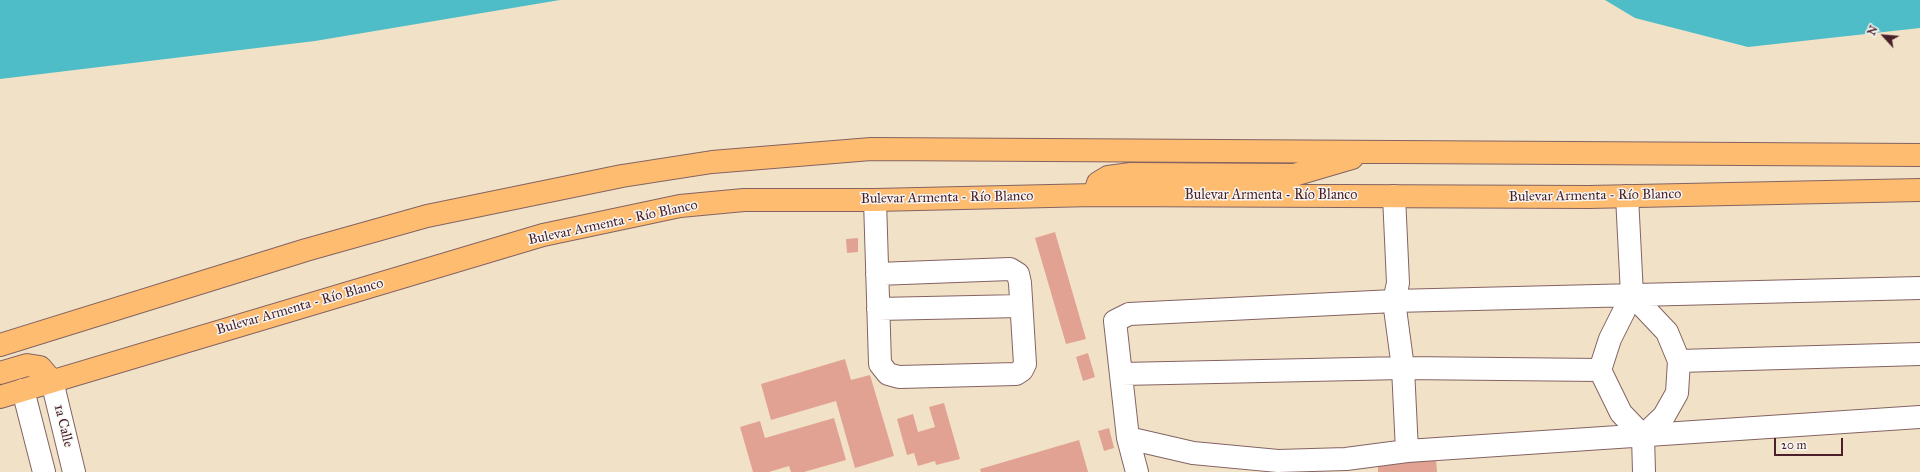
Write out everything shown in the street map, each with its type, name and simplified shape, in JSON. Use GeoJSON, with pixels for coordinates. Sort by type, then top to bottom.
{"type":"FeatureCollection","features":[{"type":"Feature","properties":{"kind":"main road"},"geometry":{"type":"LineString","coordinates":[[0,345],[306,250],[427,216],[622,176],[712,162],[871,149],[1920,156]]}},
{"type":"Feature","properties":{"kind":"main road"},"geometry":{"type":"LineString","coordinates":[[1094,195],[1098,183],[1108,177],[1131,174],[1294,175],[1372,152]]}},
{"type":"Feature","properties":{"kind":"main road","name":"Bulevar Armenta - Río Blanco"},"geometry":{"type":"LineString","coordinates":[[0,397],[543,235],[680,206],[744,200],[875,200],[1094,195],[1627,196],[1920,190]]}},
{"type":"Feature","properties":{"kind":"main road"},"geometry":{"type":"LineString","coordinates":[[0,373],[27,365],[40,367],[52,381]]}},
{"type":"Feature","properties":{"kind":"street"},"geometry":{"type":"LineString","coordinates":[[1394,196],[1398,283],[1394,301],[1403,368],[1407,450]]}},
{"type":"Feature","properties":{"kind":"street"},"geometry":{"type":"LineString","coordinates":[[1627,196],[1632,295],[1610,339],[1600,370],[1621,412],[1643,436],[1644,472]]}},
{"type":"Feature","properties":{"kind":"street"},"geometry":{"type":"LineString","coordinates":[[875,200],[877,274],[878,309],[880,364],[888,374],[899,377],[1016,374],[1022,370],[1025,364],[1020,282],[1018,274],[1010,269],[877,274]]}},
{"type":"Feature","properties":{"kind":"street"},"geometry":{"type":"LineString","coordinates":[[1136,472],[1128,438],[1115,321],[1129,314],[1394,301],[1920,288]]}},
{"type":"Feature","properties":{"kind":"street"},"geometry":{"type":"LineString","coordinates":[[1632,295],[1667,332],[1679,361],[1677,393],[1664,416],[1643,436]]}},
{"type":"Feature","properties":{"kind":"street"},"geometry":{"type":"LineString","coordinates":[[878,309],[1021,306]]}},
{"type":"Feature","properties":{"kind":"street"},"geometry":{"type":"LineString","coordinates":[[1679,361],[1920,354]]}},
{"type":"Feature","properties":{"kind":"street"},"geometry":{"type":"LineString","coordinates":[[1122,374],[1403,368],[1600,370]]}},
{"type":"Feature","properties":{"kind":"street","name":"1a Calle"},"geometry":{"type":"LineString","coordinates":[[52,381],[74,472]]}},
{"type":"Feature","properties":{"kind":"street"},"geometry":{"type":"LineString","coordinates":[[23,390],[44,472]]}},
{"type":"Feature","properties":{"kind":"street"},"geometry":{"type":"LineString","coordinates":[[1128,438],[1193,453],[1278,461],[1346,459],[1407,450],[1920,417]]}},
{"type":"Feature","properties":{"kind":"water"},"geometry":{"type":"Polygon","coordinates":[[[0,0],[560,0],[315,41],[0,79],[0,0]]]}},
{"type":"Feature","properties":{"kind":"water"},"geometry":{"type":"Polygon","coordinates":[[[1605,0],[1920,0],[1920,28],[1748,47],[1635,18],[1605,0]]]}},
{"type":"Feature","properties":{"kind":"building"},"geometry":{"type":"Polygon","coordinates":[[[1055,232],[1086,339],[1066,344],[1035,238],[1055,232]]]}},
{"type":"Feature","properties":{"kind":"building"},"geometry":{"type":"Polygon","coordinates":[[[858,238],[858,252],[847,253],[846,239],[858,238]]]}},
{"type":"Feature","properties":{"kind":"building"},"geometry":{"type":"Polygon","coordinates":[[[1088,353],[1095,377],[1083,381],[1076,357],[1088,353]]]}},
{"type":"Feature","properties":{"kind":"building"},"geometry":{"type":"Polygon","coordinates":[[[845,359],[851,380],[870,375],[894,456],[855,468],[836,401],[771,420],[761,384],[845,359]]]}},
{"type":"Feature","properties":{"kind":"building"},"geometry":{"type":"Polygon","coordinates":[[[944,403],[960,459],[936,465],[935,461],[918,466],[914,453],[907,455],[897,419],[913,414],[918,432],[935,427],[929,407],[944,403]]]}},
{"type":"Feature","properties":{"kind":"building"},"geometry":{"type":"Polygon","coordinates":[[[834,418],[846,460],[804,472],[791,472],[789,466],[769,472],[753,472],[740,427],[760,421],[765,438],[834,418]]]}},
{"type":"Feature","properties":{"kind":"building"},"geometry":{"type":"Polygon","coordinates":[[[1109,428],[1114,448],[1104,451],[1098,431],[1109,428]]]}},
{"type":"Feature","properties":{"kind":"building"},"geometry":{"type":"Polygon","coordinates":[[[1079,440],[1088,472],[981,472],[980,469],[1079,440]]]}},
{"type":"Feature","properties":{"kind":"building"},"geometry":{"type":"Polygon","coordinates":[[[1436,459],[1437,472],[1378,472],[1378,461],[1436,459]]]}}]}
